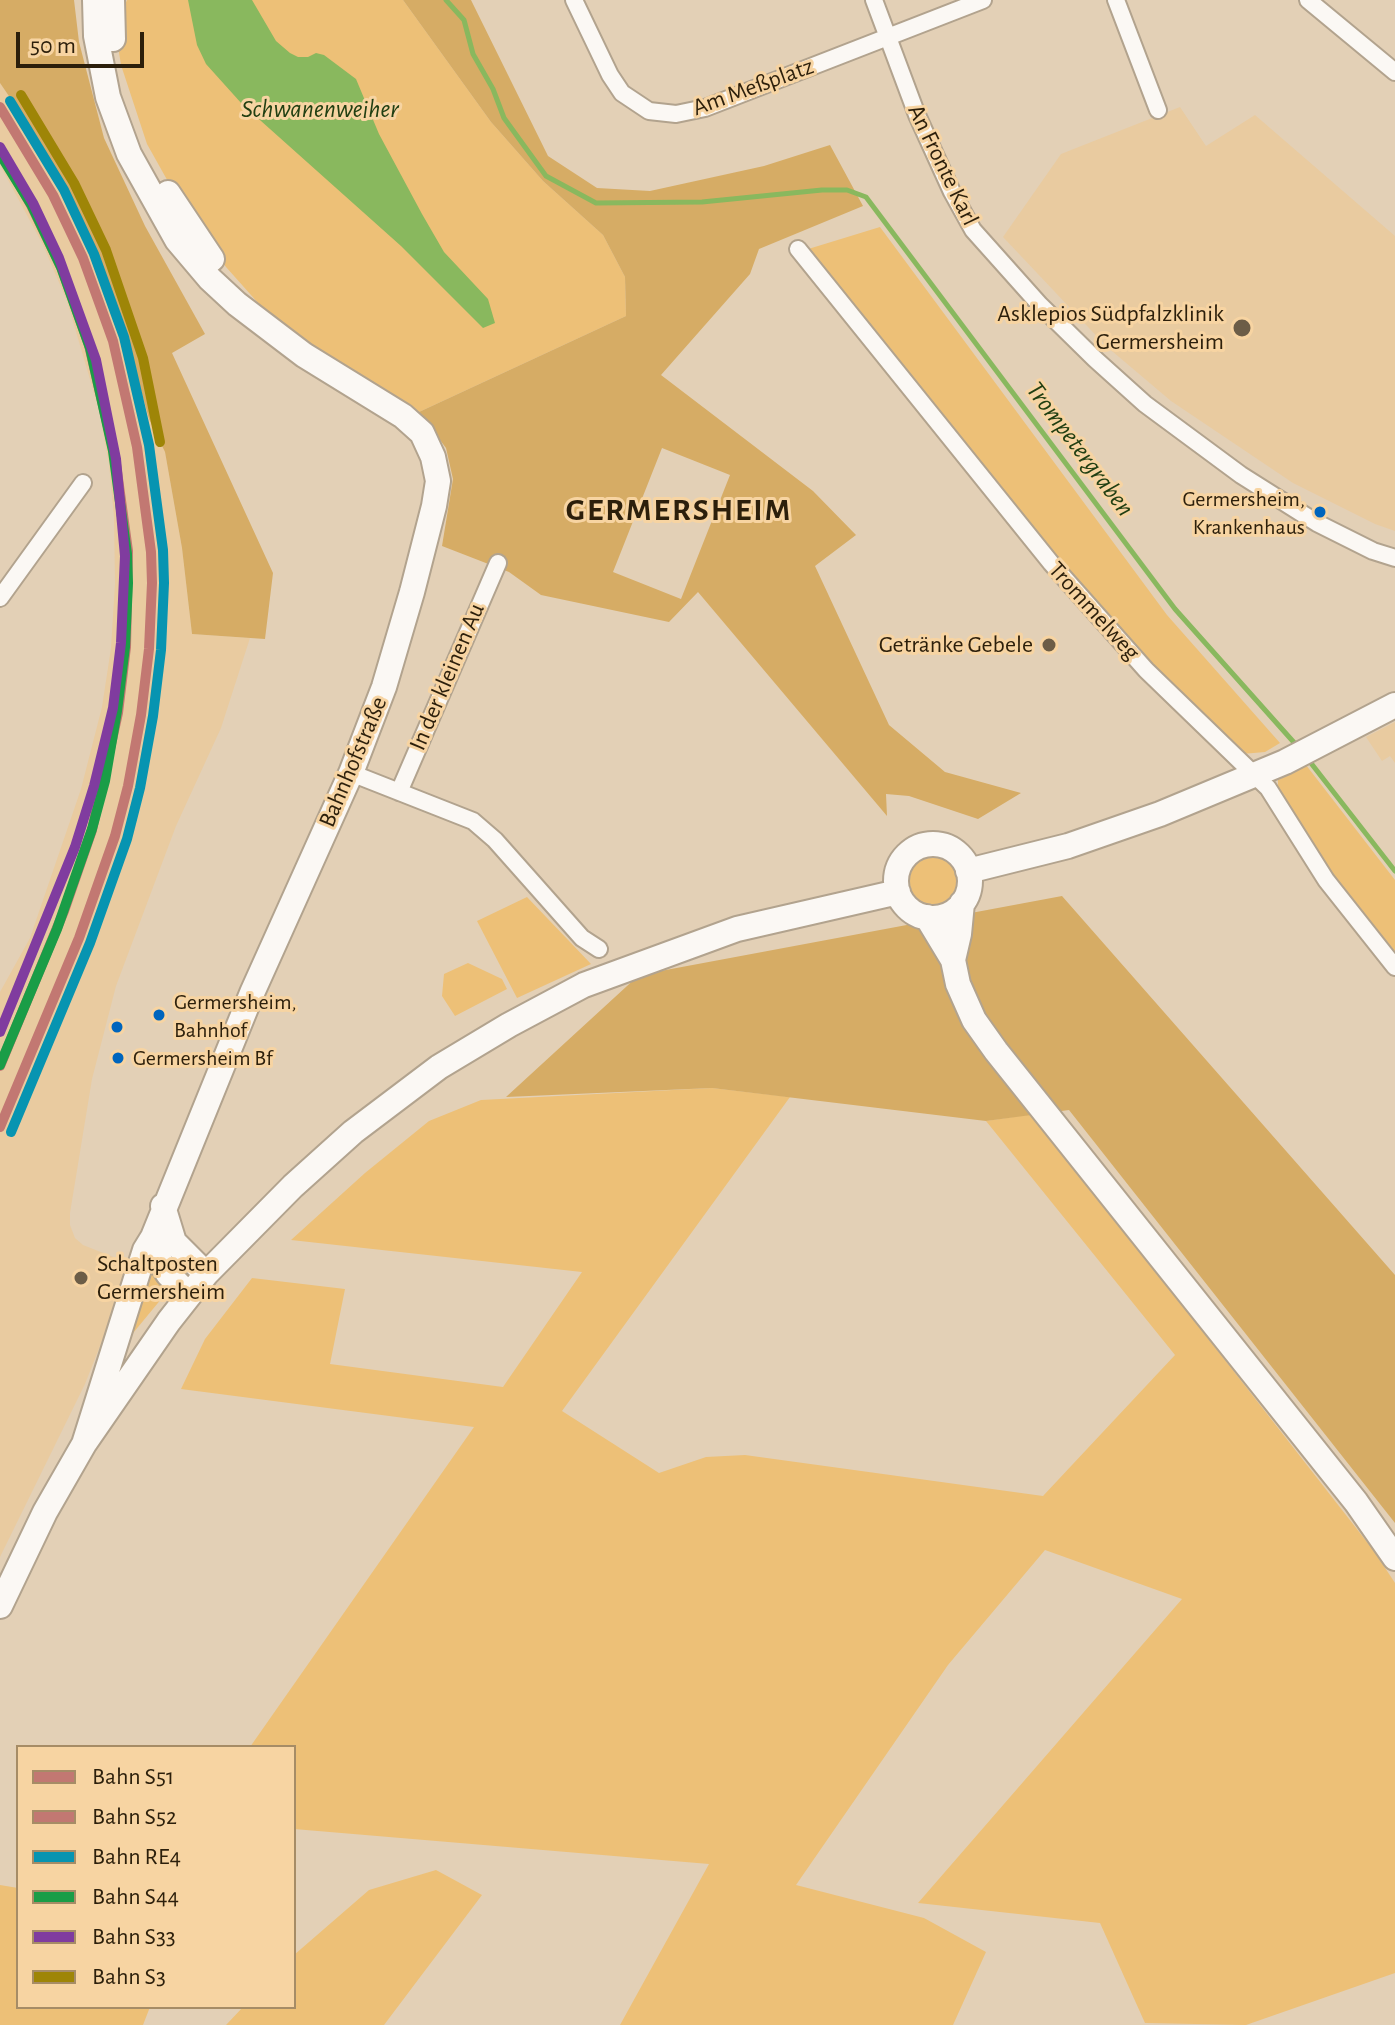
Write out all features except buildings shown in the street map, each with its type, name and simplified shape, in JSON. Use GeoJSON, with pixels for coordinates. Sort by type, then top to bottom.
{"type":"FeatureCollection","features":[{"type":"Feature","properties":{"kind":"main road","name":"Bahnhofstraße"},"geometry":{"type":"LineString","coordinates":[[84,1444],[163,1206],[252,993],[351,773],[384,687],[419,564],[438,481],[433,457],[422,433],[403,416],[304,355],[269,329],[210,279],[177,240],[129,154],[108,97],[96,36],[95,0]]}},
{"type":"Feature","properties":{"kind":"main road","name":"Bahnhofstraße"},"geometry":{"type":"LineString","coordinates":[[112,0],[112,32],[124,92],[143,146],[191,229],[269,329]]}},
{"type":"Feature","properties":{"kind":"main road"},"geometry":{"type":"LineString","coordinates":[[968,871],[1068,846],[1160,814],[1257,775],[1395,705]]}},
{"type":"Feature","properties":{"kind":"main road"},"geometry":{"type":"LineString","coordinates":[[933,844],[955,852],[968,871],[968,893],[962,903],[944,916],[927,917],[911,911],[898,892],[896,881],[903,859],[922,846],[933,844]]}},
{"type":"Feature","properties":{"kind":"main road"},"geometry":{"type":"LineString","coordinates":[[0,1606],[45,1512],[84,1444],[189,1295],[293,1186],[353,1132],[439,1067],[584,985],[737,929],[898,892]]}},
{"type":"Feature","properties":{"kind":"main road"},"geometry":{"type":"LineString","coordinates":[[953,960],[962,903]]}},
{"type":"Feature","properties":{"kind":"main road"},"geometry":{"type":"LineString","coordinates":[[927,917],[953,960],[958,984],[974,1020],[996,1051],[1336,1477],[1395,1558]]}},
{"type":"Feature","properties":{"kind":"main road"},"geometry":{"type":"LineString","coordinates":[[163,1206],[174,1242],[206,1274]]}},
{"type":"Feature","properties":{"kind":"main road"},"geometry":{"type":"LineString","coordinates":[[149,1244],[168,1274],[189,1295]]}},
{"type":"Feature","properties":{"kind":"street","name":"Am Meßplatz"},"geometry":{"type":"LineString","coordinates":[[574,0],[610,75],[622,93],[639,107],[676,114],[705,108],[983,0]]}},
{"type":"Feature","properties":{"kind":"street","name":"An Fronte Karl"},"geometry":{"type":"LineString","coordinates":[[874,0],[938,167],[973,230],[1040,305],[1145,404],[1241,475],[1327,528],[1395,558]]}},
{"type":"Feature","properties":{"kind":"street"},"geometry":{"type":"LineString","coordinates":[[1116,0],[1158,110]]}},
{"type":"Feature","properties":{"kind":"street"},"geometry":{"type":"LineString","coordinates":[[1308,0],[1395,72]]}},
{"type":"Feature","properties":{"kind":"street","name":"Trommelweg"},"geometry":{"type":"LineString","coordinates":[[798,249],[1051,563],[1146,670],[1257,775],[1299,833],[1326,880],[1395,967]]}},
{"type":"Feature","properties":{"kind":"street"},"geometry":{"type":"LineString","coordinates":[[0,598],[83,483]]}},
{"type":"Feature","properties":{"kind":"street","name":"In der kleinen Au"},"geometry":{"type":"LineString","coordinates":[[399,792],[498,563]]}},
{"type":"Feature","properties":{"kind":"street"},"geometry":{"type":"LineString","coordinates":[[351,773],[473,821],[495,840],[582,938],[599,949]]}},
{"type":"Feature","properties":{"kind":"shaded area"},"geometry":{"type":"Polygon","coordinates":[[[0,0],[74,0],[79,42],[104,138],[145,226],[205,334],[172,353],[273,573],[265,639],[192,634],[182,548],[165,452],[149,419],[120,315],[85,226],[41,143],[0,83],[0,0]]]}},
{"type":"Feature","properties":{"kind":"shaded area"},"geometry":{"type":"Polygon","coordinates":[[[127,0],[403,0],[491,122],[543,181],[603,235],[625,277],[626,316],[419,412],[311,347],[276,323],[226,267],[189,219],[147,144],[121,65],[115,27],[127,0]]]}},
{"type":"Feature","properties":{"kind":"shaded area"},"geometry":{"type":"Polygon","coordinates":[[[403,0],[471,0],[548,156],[597,188],[650,191],[764,166],[830,145],[863,206],[759,249],[750,274],[661,375],[813,491],[856,535],[815,566],[889,725],[945,772],[1021,793],[978,819],[909,796],[886,794],[887,816],[698,592],[669,622],[541,595],[509,572],[442,546],[453,479],[446,448],[419,412],[626,316],[625,277],[603,235],[543,181],[491,122],[403,0]],[[662,448],[613,572],[681,599],[730,475],[662,448]]]}},
{"type":"Feature","properties":{"kind":"shaded area"},"geometry":{"type":"Polygon","coordinates":[[[0,83],[41,143],[85,226],[120,315],[149,419],[165,452],[182,548],[192,634],[250,638],[221,728],[176,826],[116,986],[92,1079],[70,1225],[75,1238],[83,1245],[121,1260],[128,1269],[128,1275],[85,1384],[0,1557],[0,992],[30,938],[81,789],[102,707],[111,648],[115,584],[114,517],[109,464],[99,410],[67,301],[43,245],[0,165],[0,83]]]}},
{"type":"Feature","properties":{"kind":"shaded area","name":"Asklepios Südpfalzklinik Germersheim"},"geometry":{"type":"Polygon","coordinates":[[[1180,107],[1206,146],[1255,115],[1395,236],[1395,531],[1293,483],[1171,401],[1106,346],[1003,237],[1061,154],[1180,107]]]}},
{"type":"Feature","properties":{"kind":"shaded area"},"geometry":{"type":"Polygon","coordinates":[[[880,227],[1167,615],[1280,743],[1265,752],[1242,754],[1133,647],[1066,575],[805,250],[880,227]]]}},
{"type":"Feature","properties":{"kind":"shaded area"},"geometry":{"type":"Polygon","coordinates":[[[1395,722],[1395,763],[1390,756],[1382,761],[1366,737],[1395,722]]]}},
{"type":"Feature","properties":{"kind":"shaded area"},"geometry":{"type":"Polygon","coordinates":[[[1306,765],[1395,880],[1395,960],[1329,878],[1278,787],[1278,780],[1306,765]]]}},
{"type":"Feature","properties":{"kind":"shaded area"},"geometry":{"type":"Polygon","coordinates":[[[933,856],[951,863],[958,881],[951,899],[933,906],[915,899],[908,881],[915,863],[933,856]]]}},
{"type":"Feature","properties":{"kind":"shaded area"},"geometry":{"type":"Polygon","coordinates":[[[1062,896],[1395,1275],[1395,1523],[1069,1110],[986,1121],[712,1088],[506,1097],[639,975],[1062,896]]]}},
{"type":"Feature","properties":{"kind":"shaded area"},"geometry":{"type":"Polygon","coordinates":[[[527,897],[591,964],[517,998],[477,921],[527,897]]]}},
{"type":"Feature","properties":{"kind":"shaded area"},"geometry":{"type":"Polygon","coordinates":[[[468,963],[502,979],[507,989],[455,1016],[442,996],[444,974],[468,963]]]}},
{"type":"Feature","properties":{"kind":"shaded area"},"geometry":{"type":"Polygon","coordinates":[[[712,1088],[790,1097],[562,1411],[659,1473],[706,1457],[745,1455],[1043,1496],[1175,1355],[986,1121],[1033,1114],[1374,1551],[1395,1583],[1395,1973],[1246,2025],[1145,2023],[1100,1923],[918,1903],[1182,1599],[1045,1550],[948,1665],[796,1885],[924,1918],[986,1952],[953,2025],[620,2025],[709,1864],[296,1829],[296,1745],[251,1745],[474,1427],[181,1389],[205,1339],[252,1278],[345,1289],[330,1364],[503,1387],[582,1272],[291,1240],[365,1173],[429,1121],[481,1100],[712,1088]]]}},
{"type":"Feature","properties":{"kind":"shaded area"},"geometry":{"type":"Polygon","coordinates":[[[150,1261],[167,1292],[124,1344],[150,1261]]]}},
{"type":"Feature","properties":{"kind":"shaded area"},"geometry":{"type":"Polygon","coordinates":[[[436,1870],[482,1895],[384,2025],[226,2025],[241,2009],[296,2009],[296,1953],[369,1890],[436,1870]]]}},
{"type":"Feature","properties":{"kind":"shaded area"},"geometry":{"type":"Polygon","coordinates":[[[0,1885],[16,1888],[16,2009],[149,2009],[143,2025],[0,2025],[0,1885]]]}},
{"type":"Feature","properties":{"kind":"water","name":"Schwanenweiher"},"geometry":{"type":"Polygon","coordinates":[[[188,0],[252,0],[276,41],[290,53],[298,57],[316,53],[324,55],[356,79],[379,134],[422,214],[444,252],[488,299],[495,323],[483,328],[401,246],[242,104],[206,64],[197,45],[188,0]]]}},
{"type":"Feature","properties":{"kind":"waterway","name":"Trompetergraben"},"geometry":{"type":"LineString","coordinates":[[446,0],[464,20],[473,54],[493,89],[504,118],[546,176],[596,203],[702,202],[822,190],[847,190],[866,197],[1175,609],[1298,747]]}},
{"type":"Feature","properties":{"kind":"waterway","name":"Trompetergraben"},"geometry":{"type":"LineString","coordinates":[[1307,758],[1395,871]]}},
{"type":"Feature","properties":{"kind":"rail line","name":"S3"},"geometry":{"type":"LineString","coordinates":[[21,95],[74,183],[106,250],[143,358],[160,442]]}},
{"type":"Feature","properties":{"kind":"rail line","name":"RE4"},"geometry":{"type":"LineString","coordinates":[[10,101],[64,190],[94,254],[124,337],[149,445],[163,550],[164,583],[161,650],[153,716],[127,839],[90,943],[11,1132]]}},
{"type":"Feature","properties":{"kind":"rail line","name":"S51"},"geometry":{"type":"LineString","coordinates":[[0,107],[53,195],[83,258],[113,341],[137,447],[151,552],[152,583],[149,649],[141,715],[115,836],[79,938],[0,1127]]}},
{"type":"Feature","properties":{"kind":"rail line","name":"S33"},"geometry":{"type":"LineString","coordinates":[[0,147],[33,203],[59,258],[96,360],[116,459],[125,556],[121,643],[113,708],[94,786],[75,847],[0,1032]]}},
{"type":"Feature","properties":{"kind":"rail line","name":"S52"},"geometry":{"type":"LineString","coordinates":[[0,151],[62,269],[89,345],[115,457],[128,551],[126,647],[118,713],[92,830],[64,911],[0,1066]]}},
{"type":"Feature","properties":{"kind":"rail line","name":"S44"},"geometry":{"type":"LineString","coordinates":[[0,154],[32,206],[61,267],[90,348],[113,451],[128,583],[125,647],[105,781],[92,829],[57,929],[0,1065]]}},
{"type":"Feature","properties":{"kind":"place","name":"Asklepios Südpfalzklinik Germersheim"},"geometry":{"type":"Point","coordinates":[1242,328]}},
{"type":"Feature","properties":{"kind":"place","name":"Germersheim, Krankenhaus"},"geometry":{"type":"Point","coordinates":[1320,512]}},
{"type":"Feature","properties":{"kind":"place","name":"Getränke Gebele"},"geometry":{"type":"Point","coordinates":[1049,645]}},
{"type":"Feature","properties":{"kind":"place","name":"Germersheim, Bahnhof"},"geometry":{"type":"Point","coordinates":[159,1015]}},
{"type":"Feature","properties":{"kind":"place","name":"Germersheim Bf"},"geometry":{"type":"Point","coordinates":[118,1058]}},
{"type":"Feature","properties":{"kind":"place","name":"Schaltposten Germersheim"},"geometry":{"type":"Point","coordinates":[81,1278]}},
{"type":"Feature","properties":{"kind":"district","name":"GERMERSHEIM"},"geometry":{"type":"Point","coordinates":[679,510]}}]}
